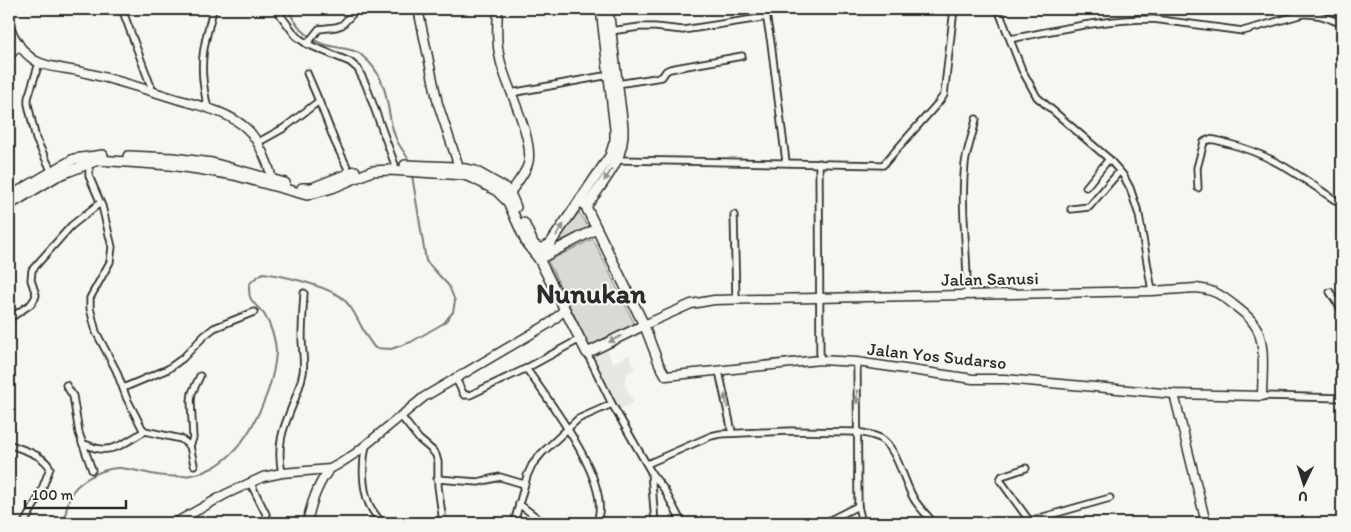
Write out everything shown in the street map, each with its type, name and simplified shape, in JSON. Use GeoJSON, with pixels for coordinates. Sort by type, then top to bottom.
{"type":"FeatureCollection","features":[{"type":"Feature","properties":{"kind":"main road"},"geometry":{"type":"LineString","coordinates":[[9,205],[57,176],[89,163],[104,160],[170,165],[309,189],[371,166],[475,171],[499,183],[510,193],[534,245],[541,249],[550,244],[610,156],[615,140],[601,9],[607,9],[624,137],[622,152],[618,160],[586,207]]}},
{"type":"Feature","properties":{"kind":"main road"},"geometry":{"type":"LineString","coordinates":[[9,197],[74,159],[85,156],[108,155],[173,158],[212,163],[310,195],[372,171],[399,167]]}},
{"type":"Feature","properties":{"kind":"main road"},"geometry":{"type":"LineString","coordinates":[[459,171],[497,191],[504,197],[527,244],[539,259],[587,353],[644,325],[581,198]]}},
{"type":"Feature","properties":{"kind":"main road"},"geometry":{"type":"LineString","coordinates":[[539,259],[596,229]]}},
{"type":"Feature","properties":{"kind":"street"},"geometry":{"type":"LineString","coordinates":[[122,9],[153,92]]}},
{"type":"Feature","properties":{"kind":"street"},"geometry":{"type":"LineString","coordinates":[[208,109],[202,67],[213,9]]}},
{"type":"Feature","properties":{"kind":"street"},"geometry":{"type":"LineString","coordinates":[[276,9],[292,32],[307,43],[343,59],[358,69],[399,167]]}},
{"type":"Feature","properties":{"kind":"street"},"geometry":{"type":"LineString","coordinates":[[307,43],[318,30],[342,25],[357,9]]}},
{"type":"Feature","properties":{"kind":"street"},"geometry":{"type":"LineString","coordinates":[[418,9],[438,104],[459,171]]}},
{"type":"Feature","properties":{"kind":"street"},"geometry":{"type":"LineString","coordinates":[[498,9],[497,36],[500,60],[527,138],[529,158],[524,172],[510,193]]}},
{"type":"Feature","properties":{"kind":"street"},"geometry":{"type":"LineString","coordinates":[[765,9],[786,162]]}},
{"type":"Feature","properties":{"kind":"street"},"geometry":{"type":"LineString","coordinates":[[618,160],[883,165],[944,95],[954,9]]}},
{"type":"Feature","properties":{"kind":"street"},"geometry":{"type":"LineString","coordinates":[[998,9],[1029,85],[1037,97],[1109,159],[1130,188],[1139,215],[1152,292]]}},
{"type":"Feature","properties":{"kind":"street"},"geometry":{"type":"LineString","coordinates":[[1010,38],[1073,27],[1139,19],[1153,19],[1242,31],[1303,14],[1320,14],[1342,24]]}},
{"type":"Feature","properties":{"kind":"street"},"geometry":{"type":"LineString","coordinates":[[610,32],[640,27],[683,30],[767,17]]}},
{"type":"Feature","properties":{"kind":"street"},"geometry":{"type":"LineString","coordinates":[[9,26],[20,46],[29,56],[39,62],[94,74],[153,92],[225,115],[242,124],[248,130],[266,161],[272,183]]}},
{"type":"Feature","properties":{"kind":"street"},"geometry":{"type":"LineString","coordinates":[[9,57],[20,46]]}},
{"type":"Feature","properties":{"kind":"street"},"geometry":{"type":"LineString","coordinates":[[617,84],[662,78],[666,71],[670,69],[742,56]]}},
{"type":"Feature","properties":{"kind":"street"},"geometry":{"type":"LineString","coordinates":[[39,62],[28,98],[28,104],[36,139],[52,172]]}},
{"type":"Feature","properties":{"kind":"street"},"geometry":{"type":"LineString","coordinates":[[307,73],[335,142],[350,173]]}},
{"type":"Feature","properties":{"kind":"street"},"geometry":{"type":"LineString","coordinates":[[511,93],[609,76]]}},
{"type":"Feature","properties":{"kind":"street"},"geometry":{"type":"LineString","coordinates":[[257,144],[284,128],[319,102]]}},
{"type":"Feature","properties":{"kind":"street"},"geometry":{"type":"LineString","coordinates":[[967,295],[966,247],[963,220],[965,162],[976,119]]}},
{"type":"Feature","properties":{"kind":"street"},"geometry":{"type":"LineString","coordinates":[[1198,188],[1197,168],[1204,142],[1211,139],[1272,159],[1294,171],[1335,200],[1342,201]]}},
{"type":"Feature","properties":{"kind":"street"},"geometry":{"type":"LineString","coordinates":[[1086,187],[1109,159]]}},
{"type":"Feature","properties":{"kind":"street"},"geometry":{"type":"LineString","coordinates":[[89,163],[89,176],[100,203],[111,240],[112,255],[90,298],[90,308],[96,332],[116,370],[138,422],[145,431],[181,439],[190,446]]}},
{"type":"Feature","properties":{"kind":"street"},"geometry":{"type":"LineString","coordinates":[[818,163],[820,360]]}},
{"type":"Feature","properties":{"kind":"street"},"geometry":{"type":"LineString","coordinates":[[1071,209],[1089,207],[1119,172]]}},
{"type":"Feature","properties":{"kind":"street"},"geometry":{"type":"LineString","coordinates":[[9,319],[31,304],[35,298],[36,295],[30,280],[32,270],[71,226],[100,203]]}},
{"type":"Feature","properties":{"kind":"street"},"geometry":{"type":"LineString","coordinates":[[734,215],[736,299]]}},
{"type":"Feature","properties":{"kind":"street","name":"Jalan Sanusi"},"geometry":{"type":"LineString","coordinates":[[644,325],[698,302],[736,299],[1152,292],[1196,288],[1211,289],[1244,313],[1260,334],[1262,345],[1262,396]]}},
{"type":"Feature","properties":{"kind":"street"},"geometry":{"type":"LineString","coordinates":[[1330,292],[1342,310]]}},
{"type":"Feature","properties":{"kind":"street"},"geometry":{"type":"LineString","coordinates":[[282,473],[280,440],[298,392],[304,366],[302,338],[304,293]]}},
{"type":"Feature","properties":{"kind":"street"},"geometry":{"type":"LineString","coordinates":[[307,523],[315,494],[323,477],[330,469],[349,458],[424,396],[550,324],[564,308]]}},
{"type":"Feature","properties":{"kind":"street"},"geometry":{"type":"LineString","coordinates":[[123,388],[168,369],[183,358],[214,328],[254,312]]}},
{"type":"Feature","properties":{"kind":"street"},"geometry":{"type":"LineString","coordinates":[[550,324],[570,319]]}},
{"type":"Feature","properties":{"kind":"street","name":"Jalan Yos Sudarso"},"geometry":{"type":"LineString","coordinates":[[644,325],[659,364],[666,376],[820,360],[857,362],[973,379],[1005,379],[1174,394],[1262,396]]}},
{"type":"Feature","properties":{"kind":"street"},"geometry":{"type":"LineString","coordinates":[[455,378],[464,395],[470,395],[525,369],[580,339]]}},
{"type":"Feature","properties":{"kind":"street"},"geometry":{"type":"LineString","coordinates":[[587,353],[612,404],[651,472],[664,489],[682,523]]}},
{"type":"Feature","properties":{"kind":"street"},"geometry":{"type":"LineString","coordinates":[[857,362],[858,506],[862,523]]}},
{"type":"Feature","properties":{"kind":"street"},"geometry":{"type":"LineString","coordinates":[[525,369],[568,428],[587,463],[600,503],[599,517],[596,523]]}},
{"type":"Feature","properties":{"kind":"street"},"geometry":{"type":"LineString","coordinates":[[719,371],[732,432]]}},
{"type":"Feature","properties":{"kind":"street"},"geometry":{"type":"LineString","coordinates":[[194,465],[190,446],[193,438],[190,402],[200,376]]}},
{"type":"Feature","properties":{"kind":"street"},"geometry":{"type":"LineString","coordinates":[[66,385],[73,396],[75,415],[82,443],[92,470]]}},
{"type":"Feature","properties":{"kind":"street"},"geometry":{"type":"LineString","coordinates":[[1174,394],[1206,523]]}},
{"type":"Feature","properties":{"kind":"street"},"geometry":{"type":"LineString","coordinates":[[1262,396],[1342,398]]}},
{"type":"Feature","properties":{"kind":"street"},"geometry":{"type":"LineString","coordinates":[[514,523],[524,484],[532,465],[542,452],[578,419],[612,404]]}},
{"type":"Feature","properties":{"kind":"street"},"geometry":{"type":"LineString","coordinates":[[400,415],[436,455],[443,522]]}},
{"type":"Feature","properties":{"kind":"street"},"geometry":{"type":"LineString","coordinates":[[82,443],[98,449],[108,449],[145,431]]}},
{"type":"Feature","properties":{"kind":"street"},"geometry":{"type":"LineString","coordinates":[[647,464],[711,436],[732,432],[857,432],[880,438],[886,444],[892,452],[914,500],[934,523]]}},
{"type":"Feature","properties":{"kind":"street"},"geometry":{"type":"LineString","coordinates":[[9,444],[39,456],[45,460],[50,468],[39,497],[24,523]]}},
{"type":"Feature","properties":{"kind":"street"},"geometry":{"type":"LineString","coordinates":[[367,444],[364,466],[367,498],[382,523]]}},
{"type":"Feature","properties":{"kind":"street"},"geometry":{"type":"LineString","coordinates":[[1026,468],[1002,476],[1000,480],[1030,522],[1110,498]]}},
{"type":"Feature","properties":{"kind":"street"},"geometry":{"type":"LineString","coordinates":[[176,523],[250,482],[282,473],[330,469]]}},
{"type":"Feature","properties":{"kind":"street"},"geometry":{"type":"LineString","coordinates":[[651,472],[655,523]]}},
{"type":"Feature","properties":{"kind":"street"},"geometry":{"type":"LineString","coordinates":[[437,479],[478,482],[500,477],[524,484]]}},
{"type":"Feature","properties":{"kind":"street"},"geometry":{"type":"LineString","coordinates":[[250,482],[266,514],[267,523]]}},
{"type":"Feature","properties":{"kind":"street"},"geometry":{"type":"LineString","coordinates":[[519,504],[544,523]]}},
{"type":"Feature","properties":{"kind":"street"},"geometry":{"type":"LineString","coordinates":[[824,523],[858,506]]}},
{"type":"Feature","properties":{"kind":"street"},"geometry":{"type":"LineString","coordinates":[[464,523],[469,523]]}},
{"type":"Feature","properties":{"kind":"shaded area"},"geometry":{"type":"Polygon","coordinates":[[[579,212],[588,227],[556,243],[579,212]]]}},
{"type":"Feature","properties":{"kind":"shaded area"},"geometry":{"type":"Polygon","coordinates":[[[593,239],[635,325],[590,347],[548,261],[593,239]]]}},
{"type":"Feature","properties":{"kind":"shaded area"},"geometry":{"type":"Polygon","coordinates":[[[607,350],[613,363],[629,355],[635,369],[628,372],[624,384],[634,402],[620,409],[594,358],[607,350]]]}},
{"type":"Feature","properties":{"kind":"waterway"},"geometry":{"type":"LineString","coordinates":[[288,9],[298,25],[314,40],[359,53],[368,61],[381,79],[395,136],[410,163]]}},
{"type":"Feature","properties":{"kind":"waterway"},"geometry":{"type":"LineString","coordinates":[[64,523],[71,494],[82,482],[94,475],[108,469],[120,468],[173,477],[187,476],[212,468],[223,461],[242,441],[251,428],[264,401],[271,383],[275,363],[276,348],[271,328],[264,314],[252,301],[249,294],[249,285],[263,273],[301,281],[321,287],[340,296],[351,308],[375,348],[391,349],[411,342],[444,323],[453,312],[455,301],[449,286],[426,261],[412,175]]}},
{"type":"Feature","properties":{"kind":"district","name":"Nunukan"},"geometry":{"type":"Point","coordinates":[591,293]}}]}
